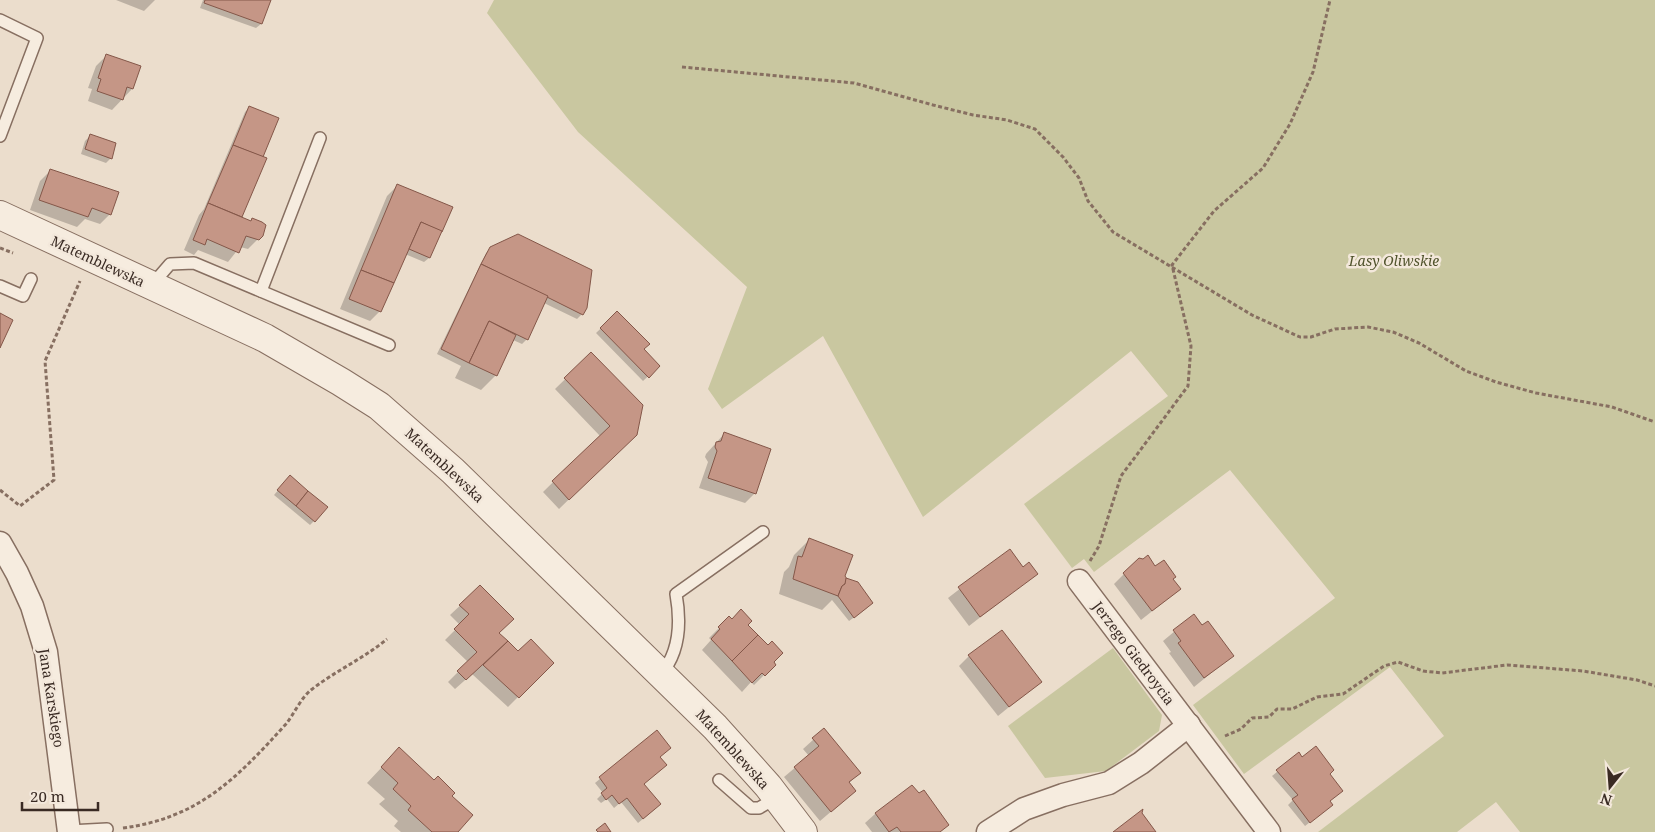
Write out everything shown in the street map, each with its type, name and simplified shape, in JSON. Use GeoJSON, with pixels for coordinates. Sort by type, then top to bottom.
{"type":"FeatureCollection","features":[{"type":"Feature","properties":{"kind":"street","name":"Matemblewska"},"geometry":{"type":"LineString","coordinates":[[0,215],[265,338],[320,369],[379,406],[453,471],[715,727],[803,832]]}},
{"type":"Feature","properties":{"kind":"street","name":"Jana Karskiego"},"geometry":{"type":"LineString","coordinates":[[0,543],[17,572],[32,606],[46,652],[69,832]]}},
{"type":"Feature","properties":{"kind":"street","name":"Jerzego Giedroycia"},"geometry":{"type":"LineString","coordinates":[[1079,581],[1269,832]]}},
{"type":"Feature","properties":{"kind":"street"},"geometry":{"type":"LineString","coordinates":[[988,832],[1024,809],[1063,795],[1109,783],[1141,763],[1189,725]]}},
{"type":"Feature","properties":{"kind":"lane"},"geometry":{"type":"LineString","coordinates":[[0,20],[37,38],[0,136]]}},
{"type":"Feature","properties":{"kind":"lane"},"geometry":{"type":"LineString","coordinates":[[261,291],[320,138]]}},
{"type":"Feature","properties":{"kind":"lane"},"geometry":{"type":"LineString","coordinates":[[152,286],[170,264],[194,263],[389,345]]}},
{"type":"Feature","properties":{"kind":"lane"},"geometry":{"type":"LineString","coordinates":[[0,286],[23,296],[31,279]]}},
{"type":"Feature","properties":{"kind":"lane"},"geometry":{"type":"LineString","coordinates":[[660,674],[670,664],[678,634],[680,613],[676,594],[763,532]]}},
{"type":"Feature","properties":{"kind":"lane"},"geometry":{"type":"LineString","coordinates":[[719,780],[751,808],[759,808],[776,798]]}},
{"type":"Feature","properties":{"kind":"lane"},"geometry":{"type":"LineString","coordinates":[[69,832],[108,830]]}},
{"type":"Feature","properties":{"kind":"path"},"geometry":{"type":"LineString","coordinates":[[1172,265],[1214,211],[1264,168],[1290,124],[1313,72],[1330,0]]}},
{"type":"Feature","properties":{"kind":"path"},"geometry":{"type":"LineString","coordinates":[[682,67],[854,82],[932,105],[973,115],[1007,120],[1035,129],[1063,157],[1079,178],[1088,201],[1112,232],[1154,258],[1172,265],[1252,315],[1300,338],[1344,328],[1368,327],[1393,332],[1419,343],[1466,371],[1496,382],[1536,393],[1612,406],[1655,422]]}},
{"type":"Feature","properties":{"kind":"path"},"geometry":{"type":"LineString","coordinates":[[0,248],[22,256]]}},
{"type":"Feature","properties":{"kind":"path"},"geometry":{"type":"LineString","coordinates":[[1079,581],[1099,546],[1120,476],[1188,386],[1191,346],[1172,265]]}},
{"type":"Feature","properties":{"kind":"path"},"geometry":{"type":"LineString","coordinates":[[0,490],[20,506],[54,480],[45,361],[83,275]]}},
{"type":"Feature","properties":{"kind":"path"},"geometry":{"type":"LineString","coordinates":[[108,830],[144,825],[183,812],[218,792],[255,758],[295,713],[309,691],[369,654],[387,639]]}},
{"type":"Feature","properties":{"kind":"path"},"geometry":{"type":"LineString","coordinates":[[1202,743],[1241,730],[1252,718],[1269,717],[1277,709],[1292,709],[1317,697],[1343,694],[1384,666],[1398,662],[1423,671],[1442,673],[1507,665],[1583,671],[1637,680],[1655,686]]}},
{"type":"Feature","properties":{"kind":"green space","name":"Lasy Oliwskie"},"geometry":{"type":"Polygon","coordinates":[[[494,0],[1655,0],[1655,832],[1520,832],[1496,802],[1457,832],[1318,832],[1444,736],[1390,667],[1244,774],[1193,705],[1335,598],[1230,470],[1094,572],[1084,559],[1072,568],[1024,504],[1168,396],[1131,351],[923,517],[823,336],[722,409],[708,389],[747,287],[578,132],[487,13],[494,0]]]}},
{"type":"Feature","properties":{"kind":"green space"},"geometry":{"type":"Polygon","coordinates":[[[1113,648],[1162,715],[1159,731],[1106,771],[1045,778],[1008,726],[1113,648]]]}},
{"type":"Feature","properties":{"kind":"building"},"geometry":{"type":"Polygon","coordinates":[[[205,0],[271,0],[262,24],[204,3],[205,0]]]}},
{"type":"Feature","properties":{"kind":"building"},"geometry":{"type":"Polygon","coordinates":[[[106,54],[141,66],[133,89],[127,87],[123,100],[97,91],[101,79],[98,78],[106,54]]]}},
{"type":"Feature","properties":{"kind":"building"},"geometry":{"type":"Polygon","coordinates":[[[249,106],[279,118],[263,157],[233,145],[249,106]]]}},
{"type":"Feature","properties":{"kind":"building"},"geometry":{"type":"Polygon","coordinates":[[[90,134],[116,143],[112,159],[85,149],[90,134]]]}},
{"type":"Feature","properties":{"kind":"building"},"geometry":{"type":"Polygon","coordinates":[[[233,145],[267,158],[242,217],[208,203],[233,145]]]}},
{"type":"Feature","properties":{"kind":"building"},"geometry":{"type":"Polygon","coordinates":[[[50,169],[119,192],[111,215],[92,208],[88,217],[39,200],[50,169]]]}},
{"type":"Feature","properties":{"kind":"building"},"geometry":{"type":"Polygon","coordinates":[[[397,184],[453,207],[442,232],[421,222],[394,283],[361,270],[397,184]]]}},
{"type":"Feature","properties":{"kind":"building"},"geometry":{"type":"Polygon","coordinates":[[[208,203],[251,221],[252,218],[262,222],[266,225],[263,236],[259,240],[246,236],[239,253],[207,239],[205,245],[193,240],[208,203]]]}},
{"type":"Feature","properties":{"kind":"building"},"geometry":{"type":"Polygon","coordinates":[[[421,222],[442,231],[430,258],[409,249],[421,222]]]}},
{"type":"Feature","properties":{"kind":"building"},"geometry":{"type":"Polygon","coordinates":[[[518,234],[592,270],[587,308],[583,315],[481,264],[490,247],[518,234]]]}},
{"type":"Feature","properties":{"kind":"building"},"geometry":{"type":"Polygon","coordinates":[[[481,264],[548,296],[528,340],[489,321],[469,363],[441,349],[481,264]]]}},
{"type":"Feature","properties":{"kind":"building"},"geometry":{"type":"Polygon","coordinates":[[[361,270],[394,283],[381,312],[349,299],[361,270]]]}},
{"type":"Feature","properties":{"kind":"building"},"geometry":{"type":"Polygon","coordinates":[[[617,311],[650,344],[644,349],[660,366],[649,378],[600,328],[617,311]]]}},
{"type":"Feature","properties":{"kind":"building"},"geometry":{"type":"Polygon","coordinates":[[[0,313],[13,320],[0,348],[0,313]]]}},
{"type":"Feature","properties":{"kind":"building"},"geometry":{"type":"Polygon","coordinates":[[[489,321],[516,335],[497,376],[469,363],[489,321]]]}},
{"type":"Feature","properties":{"kind":"building"},"geometry":{"type":"Polygon","coordinates":[[[591,352],[643,405],[637,435],[569,500],[552,481],[610,426],[564,378],[591,352]]]}},
{"type":"Feature","properties":{"kind":"building"},"geometry":{"type":"Polygon","coordinates":[[[724,432],[771,449],[756,494],[708,478],[717,451],[715,447],[716,442],[721,441],[724,432]]]}},
{"type":"Feature","properties":{"kind":"building"},"geometry":{"type":"Polygon","coordinates":[[[290,475],[308,491],[296,506],[277,490],[290,475]]]}},
{"type":"Feature","properties":{"kind":"building"},"geometry":{"type":"Polygon","coordinates":[[[308,491],[328,507],[315,522],[296,506],[308,491]]]}},
{"type":"Feature","properties":{"kind":"building"},"geometry":{"type":"Polygon","coordinates":[[[809,538],[853,555],[845,576],[847,579],[838,596],[793,579],[798,556],[802,557],[809,538]]]}},
{"type":"Feature","properties":{"kind":"building"},"geometry":{"type":"Polygon","coordinates":[[[1010,549],[1023,567],[1029,562],[1038,574],[980,617],[958,587],[1010,549]]]}},
{"type":"Feature","properties":{"kind":"building"},"geometry":{"type":"Polygon","coordinates":[[[1148,555],[1155,566],[1164,560],[1176,577],[1173,579],[1181,589],[1152,611],[1123,573],[1139,558],[1143,559],[1148,555]]]}},
{"type":"Feature","properties":{"kind":"building"},"geometry":{"type":"Polygon","coordinates":[[[846,578],[858,582],[873,603],[854,618],[838,596],[842,586],[845,584],[846,578]]]}},
{"type":"Feature","properties":{"kind":"building"},"geometry":{"type":"Polygon","coordinates":[[[480,585],[514,619],[499,633],[508,641],[466,680],[457,671],[477,652],[454,629],[469,614],[459,605],[480,585]]]}},
{"type":"Feature","properties":{"kind":"building"},"geometry":{"type":"Polygon","coordinates":[[[741,609],[752,621],[748,625],[758,635],[732,661],[711,639],[720,629],[718,627],[729,616],[732,619],[741,609]]]}},
{"type":"Feature","properties":{"kind":"building"},"geometry":{"type":"Polygon","coordinates":[[[1194,614],[1202,625],[1208,621],[1234,656],[1204,678],[1178,643],[1181,641],[1173,630],[1194,614]]]}},
{"type":"Feature","properties":{"kind":"building"},"geometry":{"type":"Polygon","coordinates":[[[1002,630],[1042,682],[1009,707],[968,655],[1002,630]]]}},
{"type":"Feature","properties":{"kind":"building"},"geometry":{"type":"Polygon","coordinates":[[[758,635],[768,645],[772,641],[783,653],[774,662],[776,665],[765,676],[762,673],[752,683],[732,661],[758,635]]]}},
{"type":"Feature","properties":{"kind":"building"},"geometry":{"type":"Polygon","coordinates":[[[531,639],[554,663],[519,698],[483,665],[508,641],[518,651],[531,639]]]}},
{"type":"Feature","properties":{"kind":"building"},"geometry":{"type":"Polygon","coordinates":[[[824,728],[861,773],[849,782],[856,791],[831,812],[794,767],[819,746],[812,738],[824,728]]]}},
{"type":"Feature","properties":{"kind":"building"},"geometry":{"type":"Polygon","coordinates":[[[657,730],[671,748],[660,757],[667,765],[644,784],[661,804],[643,819],[627,798],[619,804],[612,795],[606,800],[601,793],[607,788],[599,777],[657,730]]]}},
{"type":"Feature","properties":{"kind":"building"},"geometry":{"type":"Polygon","coordinates":[[[1316,746],[1334,770],[1330,774],[1343,791],[1330,801],[1333,805],[1310,823],[1292,799],[1298,795],[1276,770],[1299,752],[1302,757],[1316,746]]]}},
{"type":"Feature","properties":{"kind":"building"},"geometry":{"type":"Polygon","coordinates":[[[399,747],[434,780],[438,776],[455,793],[452,796],[473,815],[458,832],[432,832],[408,810],[411,806],[393,789],[398,783],[381,767],[399,747]]]}},
{"type":"Feature","properties":{"kind":"building"},"geometry":{"type":"Polygon","coordinates":[[[912,785],[919,793],[924,790],[949,825],[940,832],[901,832],[897,827],[889,832],[875,813],[912,785]]]}},
{"type":"Feature","properties":{"kind":"building"},"geometry":{"type":"Polygon","coordinates":[[[1143,809],[1142,813],[1156,832],[1113,832],[1143,809]]]}},
{"type":"Feature","properties":{"kind":"building"},"geometry":{"type":"Polygon","coordinates":[[[605,823],[611,832],[598,832],[596,830],[605,823]]]}}]}
